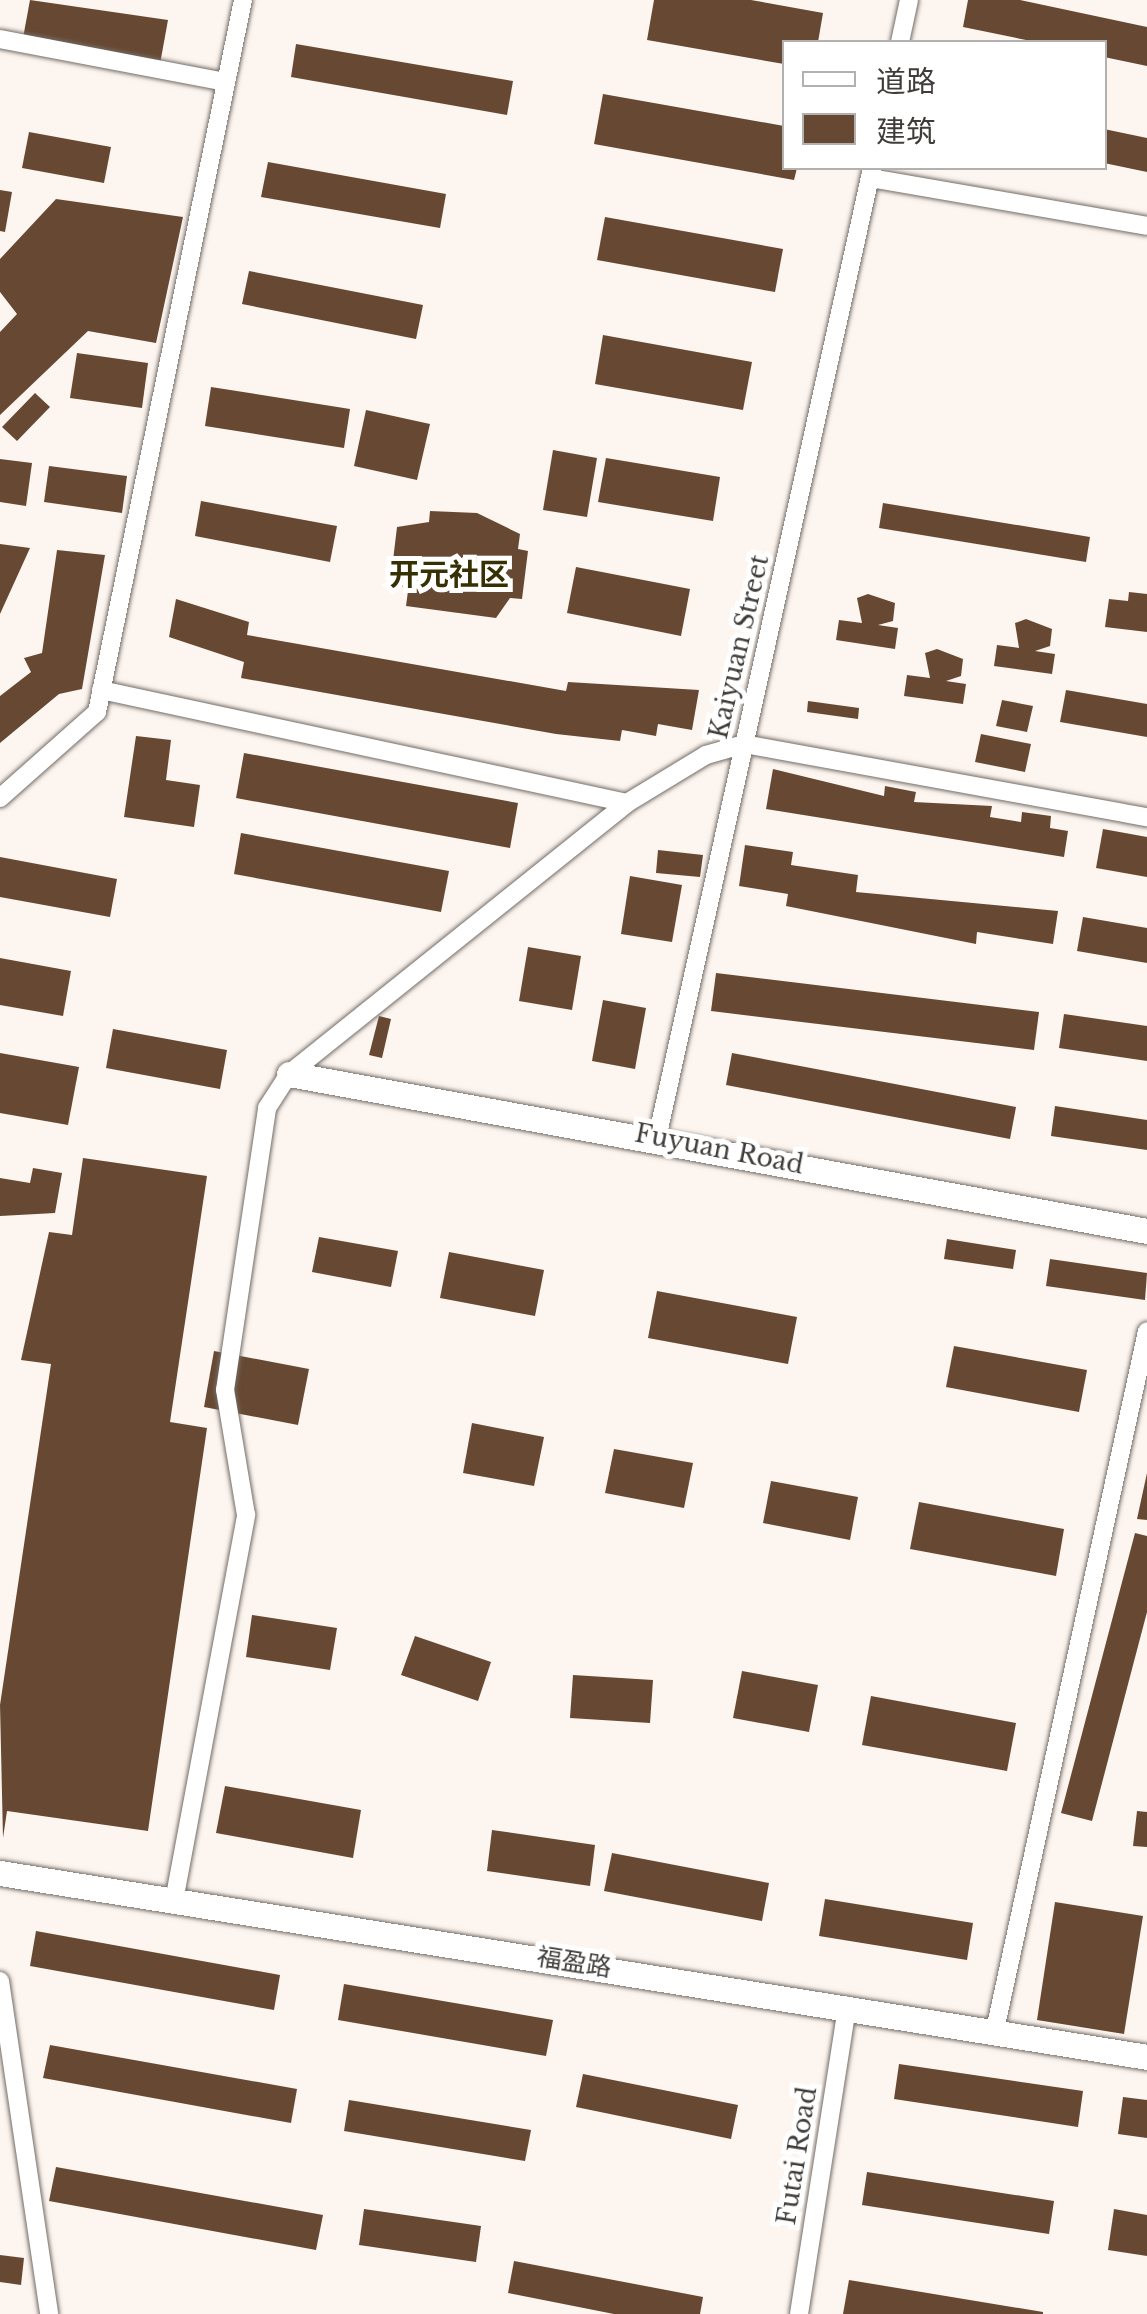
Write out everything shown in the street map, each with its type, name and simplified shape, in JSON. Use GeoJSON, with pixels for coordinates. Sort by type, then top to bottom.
{"type":"FeatureCollection","features":[{"type":"Feature","properties":{"kind":"street"},"geometry":{"type":"LineString","coordinates":[[0,798],[97,712],[243,0]]}},
{"type":"Feature","properties":{"kind":"street"},"geometry":{"type":"LineString","coordinates":[[900,40],[909,0]]}},
{"type":"Feature","properties":{"kind":"street"},"geometry":{"type":"LineString","coordinates":[[0,39],[226,82]]}},
{"type":"Feature","properties":{"kind":"street"},"geometry":{"type":"LineString","coordinates":[[871,173],[1147,226]]}},
{"type":"Feature","properties":{"kind":"street","name":"Kaiyuan Street"},"geometry":{"type":"LineString","coordinates":[[656,1138],[871,173]]}},
{"type":"Feature","properties":{"kind":"street"},"geometry":{"type":"LineString","coordinates":[[101,690],[628,803]]}},
{"type":"Feature","properties":{"kind":"street"},"geometry":{"type":"LineString","coordinates":[[174,1900],[246,1515],[225,1390],[267,1108],[289,1074],[628,803],[706,755],[744,744],[1147,817]]}},
{"type":"Feature","properties":{"kind":"street","name":"Fuyuan Road"},"geometry":{"type":"LineString","coordinates":[[289,1074],[656,1138],[1147,1231]]}},
{"type":"Feature","properties":{"kind":"street"},"geometry":{"type":"LineString","coordinates":[[995,2030],[1147,1331]]}},
{"type":"Feature","properties":{"kind":"street","name":"福盈路"},"geometry":{"type":"LineString","coordinates":[[0,1873],[1147,2056]]}},
{"type":"Feature","properties":{"kind":"street"},"geometry":{"type":"LineString","coordinates":[[0,1981],[50,2314]]}},
{"type":"Feature","properties":{"kind":"street","name":"Futai Road"},"geometry":{"type":"LineString","coordinates":[[799,2314],[847,2006]]}},
{"type":"Feature","properties":{"kind":"building"},"geometry":{"type":"Polygon","coordinates":[[[30,0],[168,20],[160,64],[23,38],[30,0]]]}},
{"type":"Feature","properties":{"kind":"building"},"geometry":{"type":"Polygon","coordinates":[[[654,0],[751,0],[823,13],[818,40],[782,40],[782,64],[647,40],[654,0]]]}},
{"type":"Feature","properties":{"kind":"building"},"geometry":{"type":"Polygon","coordinates":[[[968,0],[1020,0],[1147,27],[1147,66],[1107,58],[1107,40],[1026,40],[963,27],[968,0]]]}},
{"type":"Feature","properties":{"kind":"building"},"geometry":{"type":"Polygon","coordinates":[[[296,44],[513,81],[507,115],[291,77],[296,44]]]}},
{"type":"Feature","properties":{"kind":"building"},"geometry":{"type":"Polygon","coordinates":[[[603,94],[782,126],[782,170],[796,170],[794,180],[594,144],[603,94]]]}},
{"type":"Feature","properties":{"kind":"building"},"geometry":{"type":"Polygon","coordinates":[[[1107,130],[1147,138],[1147,172],[1107,164],[1107,130]]]}},
{"type":"Feature","properties":{"kind":"building"},"geometry":{"type":"Polygon","coordinates":[[[29,132],[111,147],[104,183],[22,168],[29,132]]]}},
{"type":"Feature","properties":{"kind":"building"},"geometry":{"type":"Polygon","coordinates":[[[268,162],[446,194],[440,228],[261,197],[268,162]]]}},
{"type":"Feature","properties":{"kind":"building"},"geometry":{"type":"Polygon","coordinates":[[[0,190],[12,192],[5,232],[0,231],[0,190]]]}},
{"type":"Feature","properties":{"kind":"building"},"geometry":{"type":"Polygon","coordinates":[[[56,199],[183,217],[156,343],[88,331],[0,415],[0,332],[17,314],[0,292],[0,259],[56,199]]]}},
{"type":"Feature","properties":{"kind":"building"},"geometry":{"type":"Polygon","coordinates":[[[605,217],[783,249],[775,292],[597,260],[605,217]]]}},
{"type":"Feature","properties":{"kind":"building"},"geometry":{"type":"Polygon","coordinates":[[[249,271],[423,305],[416,339],[242,304],[249,271]]]}},
{"type":"Feature","properties":{"kind":"building"},"geometry":{"type":"Polygon","coordinates":[[[603,335],[752,362],[743,410],[595,384],[603,335]]]}},
{"type":"Feature","properties":{"kind":"building"},"geometry":{"type":"Polygon","coordinates":[[[77,353],[148,363],[142,408],[70,398],[77,353]]]}},
{"type":"Feature","properties":{"kind":"building"},"geometry":{"type":"Polygon","coordinates":[[[211,387],[350,409],[344,448],[205,426],[211,387]]]}},
{"type":"Feature","properties":{"kind":"building"},"geometry":{"type":"Polygon","coordinates":[[[35,393],[50,407],[17,441],[2,427],[35,393]]]}},
{"type":"Feature","properties":{"kind":"building"},"geometry":{"type":"Polygon","coordinates":[[[366,410],[430,424],[417,480],[354,466],[366,410]]]}},
{"type":"Feature","properties":{"kind":"building"},"geometry":{"type":"Polygon","coordinates":[[[553,450],[597,458],[587,517],[543,510],[553,450]]]}},
{"type":"Feature","properties":{"kind":"building"},"geometry":{"type":"Polygon","coordinates":[[[606,458],[720,477],[713,521],[598,502],[606,458]]]}},
{"type":"Feature","properties":{"kind":"building"},"geometry":{"type":"Polygon","coordinates":[[[0,459],[32,463],[26,506],[0,502],[0,459]]]}},
{"type":"Feature","properties":{"kind":"building"},"geometry":{"type":"Polygon","coordinates":[[[49,466],[127,476],[122,513],[44,502],[49,466]]]}},
{"type":"Feature","properties":{"kind":"building"},"geometry":{"type":"Polygon","coordinates":[[[201,501],[337,526],[330,562],[195,536],[201,501]]]}},
{"type":"Feature","properties":{"kind":"building"},"geometry":{"type":"Polygon","coordinates":[[[883,503],[1090,537],[1086,562],[879,528],[883,503]]]}},
{"type":"Feature","properties":{"kind":"building"},"geometry":{"type":"Polygon","coordinates":[[[430,511],[477,513],[520,534],[518,549],[528,551],[522,599],[510,598],[496,618],[406,606],[408,591],[391,577],[397,527],[429,522],[430,511]]]}},
{"type":"Feature","properties":{"kind":"building"},"geometry":{"type":"Polygon","coordinates":[[[0,544],[30,548],[0,614],[0,544]]]}},
{"type":"Feature","properties":{"kind":"building"},"geometry":{"type":"Polygon","coordinates":[[[57,550],[105,555],[82,689],[59,694],[0,743],[0,696],[31,672],[24,658],[42,653],[57,550]]]}},
{"type":"Feature","properties":{"kind":"building"},"geometry":{"type":"Polygon","coordinates":[[[576,567],[690,589],[681,636],[567,613],[576,567]]]}},
{"type":"Feature","properties":{"kind":"building"},"geometry":{"type":"Polygon","coordinates":[[[1129,592],[1147,594],[1147,632],[1105,627],[1109,599],[1128,601],[1129,592]]]}},
{"type":"Feature","properties":{"kind":"building"},"geometry":{"type":"Polygon","coordinates":[[[868,594],[895,603],[893,621],[878,625],[898,628],[895,649],[836,640],[839,620],[862,623],[857,598],[868,594]]]}},
{"type":"Feature","properties":{"kind":"building"},"geometry":{"type":"Polygon","coordinates":[[[176,599],[249,622],[247,635],[566,691],[568,682],[699,690],[692,730],[658,724],[656,736],[622,730],[620,741],[556,734],[241,678],[244,662],[169,637],[176,599]]]}},
{"type":"Feature","properties":{"kind":"building"},"geometry":{"type":"Polygon","coordinates":[[[1026,619],[1052,629],[1050,646],[1035,651],[1055,654],[1052,674],[994,666],[997,645],[1019,648],[1015,623],[1026,619]]]}},
{"type":"Feature","properties":{"kind":"building"},"geometry":{"type":"Polygon","coordinates":[[[937,649],[963,659],[961,676],[946,681],[966,684],[963,704],[904,696],[907,675],[930,678],[925,653],[937,649]]]}},
{"type":"Feature","properties":{"kind":"building"},"geometry":{"type":"Polygon","coordinates":[[[1066,690],[1147,704],[1147,737],[1060,722],[1066,690]]]}},
{"type":"Feature","properties":{"kind":"building"},"geometry":{"type":"Polygon","coordinates":[[[1002,700],[1033,706],[1027,732],[996,726],[1002,700]]]}},
{"type":"Feature","properties":{"kind":"building"},"geometry":{"type":"Polygon","coordinates":[[[808,701],[859,708],[858,719],[807,712],[808,701]]]}},
{"type":"Feature","properties":{"kind":"building"},"geometry":{"type":"Polygon","coordinates":[[[981,734],[1031,744],[1025,772],[975,762],[981,734]]]}},
{"type":"Feature","properties":{"kind":"building"},"geometry":{"type":"Polygon","coordinates":[[[136,736],[171,740],[166,780],[200,785],[194,827],[124,817],[136,736]]]}},
{"type":"Feature","properties":{"kind":"building"},"geometry":{"type":"Polygon","coordinates":[[[244,753],[518,803],[510,848],[236,798],[244,753]]]}},
{"type":"Feature","properties":{"kind":"building"},"geometry":{"type":"Polygon","coordinates":[[[773,769],[884,796],[885,786],[916,792],[914,802],[992,806],[990,817],[1021,822],[1022,812],[1051,816],[1050,828],[1068,831],[1064,857],[766,809],[773,769]]]}},
{"type":"Feature","properties":{"kind":"building"},"geometry":{"type":"Polygon","coordinates":[[[1103,829],[1147,837],[1147,877],[1096,868],[1103,829]]]}},
{"type":"Feature","properties":{"kind":"building"},"geometry":{"type":"Polygon","coordinates":[[[241,833],[449,871],[441,912],[234,874],[241,833]]]}},
{"type":"Feature","properties":{"kind":"building"},"geometry":{"type":"Polygon","coordinates":[[[745,845],[793,852],[791,865],[858,875],[856,892],[1058,911],[1053,944],[977,932],[976,944],[786,906],[788,894],[739,886],[745,845]]]}},
{"type":"Feature","properties":{"kind":"building"},"geometry":{"type":"Polygon","coordinates":[[[658,850],[703,855],[700,877],[656,873],[658,850]]]}},
{"type":"Feature","properties":{"kind":"building"},"geometry":{"type":"Polygon","coordinates":[[[0,857],[117,879],[110,917],[0,897],[0,857]]]}},
{"type":"Feature","properties":{"kind":"building"},"geometry":{"type":"Polygon","coordinates":[[[630,876],[682,885],[672,942],[621,934],[630,876]]]}},
{"type":"Feature","properties":{"kind":"building"},"geometry":{"type":"Polygon","coordinates":[[[1083,917],[1147,928],[1147,963],[1077,951],[1083,917]]]}},
{"type":"Feature","properties":{"kind":"building"},"geometry":{"type":"Polygon","coordinates":[[[528,947],[581,956],[572,1010],[519,1001],[528,947]]]}},
{"type":"Feature","properties":{"kind":"building"},"geometry":{"type":"Polygon","coordinates":[[[0,958],[71,971],[63,1016],[0,1005],[0,958]]]}},
{"type":"Feature","properties":{"kind":"building"},"geometry":{"type":"Polygon","coordinates":[[[716,973],[1039,1012],[1034,1050],[711,1011],[716,973]]]}},
{"type":"Feature","properties":{"kind":"building"},"geometry":{"type":"Polygon","coordinates":[[[603,1000],[646,1008],[635,1069],[592,1061],[603,1000]]]}},
{"type":"Feature","properties":{"kind":"building"},"geometry":{"type":"Polygon","coordinates":[[[1064,1014],[1147,1026],[1147,1061],[1059,1048],[1064,1014]]]}},
{"type":"Feature","properties":{"kind":"building"},"geometry":{"type":"Polygon","coordinates":[[[379,1016],[391,1019],[382,1058],[369,1055],[379,1016]]]}},
{"type":"Feature","properties":{"kind":"building"},"geometry":{"type":"Polygon","coordinates":[[[113,1029],[227,1050],[220,1089],[106,1068],[113,1029]]]}},
{"type":"Feature","properties":{"kind":"building"},"geometry":{"type":"Polygon","coordinates":[[[0,1053],[79,1067],[68,1125],[0,1113],[0,1053]]]}},
{"type":"Feature","properties":{"kind":"building"},"geometry":{"type":"Polygon","coordinates":[[[732,1053],[1016,1107],[1010,1139],[726,1085],[732,1053]]]}},
{"type":"Feature","properties":{"kind":"building"},"geometry":{"type":"Polygon","coordinates":[[[1055,1106],[1147,1120],[1147,1150],[1051,1136],[1055,1106]]]}},
{"type":"Feature","properties":{"kind":"building"},"geometry":{"type":"Polygon","coordinates":[[[83,1158],[207,1176],[170,1422],[207,1428],[148,1831],[7,1811],[3,1838],[0,1705],[51,1364],[21,1360],[49,1232],[72,1235],[83,1158]]]}},
{"type":"Feature","properties":{"kind":"building"},"geometry":{"type":"Polygon","coordinates":[[[33,1168],[62,1173],[55,1213],[0,1216],[0,1178],[30,1183],[33,1168]]]}},
{"type":"Feature","properties":{"kind":"building"},"geometry":{"type":"Polygon","coordinates":[[[319,1237],[398,1251],[391,1287],[312,1272],[319,1237]]]}},
{"type":"Feature","properties":{"kind":"building"},"geometry":{"type":"Polygon","coordinates":[[[947,1239],[1016,1250],[1013,1269],[944,1259],[947,1239]]]}},
{"type":"Feature","properties":{"kind":"building"},"geometry":{"type":"Polygon","coordinates":[[[449,1252],[544,1270],[535,1316],[440,1298],[449,1252]]]}},
{"type":"Feature","properties":{"kind":"building"},"geometry":{"type":"Polygon","coordinates":[[[1050,1259],[1147,1273],[1145,1300],[1046,1286],[1050,1259]]]}},
{"type":"Feature","properties":{"kind":"building"},"geometry":{"type":"Polygon","coordinates":[[[657,1291],[797,1317],[788,1364],[648,1338],[657,1291]]]}},
{"type":"Feature","properties":{"kind":"building"},"geometry":{"type":"Polygon","coordinates":[[[954,1346],[1087,1370],[1079,1412],[946,1387],[954,1346]]]}},
{"type":"Feature","properties":{"kind":"building"},"geometry":{"type":"Polygon","coordinates":[[[214,1351],[309,1369],[298,1425],[204,1407],[214,1351]]]}},
{"type":"Feature","properties":{"kind":"building"},"geometry":{"type":"Polygon","coordinates":[[[472,1423],[544,1437],[534,1486],[463,1473],[472,1423]]]}},
{"type":"Feature","properties":{"kind":"building"},"geometry":{"type":"Polygon","coordinates":[[[614,1449],[693,1463],[684,1508],[605,1493],[614,1449]]]}},
{"type":"Feature","properties":{"kind":"building"},"geometry":{"type":"Polygon","coordinates":[[[1147,1473],[1147,1520],[1137,1519],[1147,1473]]]}},
{"type":"Feature","properties":{"kind":"building"},"geometry":{"type":"Polygon","coordinates":[[[771,1481],[858,1497],[850,1540],[763,1523],[771,1481]]]}},
{"type":"Feature","properties":{"kind":"building"},"geometry":{"type":"Polygon","coordinates":[[[919,1502],[1064,1529],[1056,1576],[910,1549],[919,1502]]]}},
{"type":"Feature","properties":{"kind":"building"},"geometry":{"type":"Polygon","coordinates":[[[1135,1533],[1147,1536],[1147,1612],[1092,1821],[1061,1813],[1135,1533]]]}},
{"type":"Feature","properties":{"kind":"building"},"geometry":{"type":"Polygon","coordinates":[[[252,1615],[337,1628],[330,1670],[246,1657],[252,1615]]]}},
{"type":"Feature","properties":{"kind":"building"},"geometry":{"type":"Polygon","coordinates":[[[415,1636],[491,1662],[478,1701],[401,1675],[415,1636]]]}},
{"type":"Feature","properties":{"kind":"building"},"geometry":{"type":"Polygon","coordinates":[[[742,1671],[818,1685],[809,1732],[733,1718],[742,1671]]]}},
{"type":"Feature","properties":{"kind":"building"},"geometry":{"type":"Polygon","coordinates":[[[573,1675],[653,1680],[650,1723],[570,1718],[573,1675]]]}},
{"type":"Feature","properties":{"kind":"building"},"geometry":{"type":"Polygon","coordinates":[[[871,1696],[1016,1723],[1007,1771],[862,1745],[871,1696]]]}},
{"type":"Feature","properties":{"kind":"building"},"geometry":{"type":"Polygon","coordinates":[[[225,1786],[361,1810],[353,1858],[216,1833],[225,1786]]]}},
{"type":"Feature","properties":{"kind":"building"},"geometry":{"type":"Polygon","coordinates":[[[1137,1811],[1147,1812],[1147,1847],[1133,1846],[1137,1811]]]}},
{"type":"Feature","properties":{"kind":"building"},"geometry":{"type":"Polygon","coordinates":[[[492,1830],[595,1845],[590,1886],[487,1871],[492,1830]]]}},
{"type":"Feature","properties":{"kind":"building"},"geometry":{"type":"Polygon","coordinates":[[[612,1853],[769,1883],[762,1921],[604,1891],[612,1853]]]}},
{"type":"Feature","properties":{"kind":"building"},"geometry":{"type":"Polygon","coordinates":[[[825,1899],[973,1923],[967,1960],[819,1936],[825,1899]]]}},
{"type":"Feature","properties":{"kind":"building"},"geometry":{"type":"Polygon","coordinates":[[[1055,1902],[1143,1916],[1124,2034],[1037,2020],[1055,1902]]]}},
{"type":"Feature","properties":{"kind":"building"},"geometry":{"type":"Polygon","coordinates":[[[36,1931],[280,1975],[274,2010],[30,1966],[36,1931]]]}},
{"type":"Feature","properties":{"kind":"building"},"geometry":{"type":"Polygon","coordinates":[[[344,1984],[553,2020],[546,2056],[338,2020],[344,1984]]]}},
{"type":"Feature","properties":{"kind":"building"},"geometry":{"type":"Polygon","coordinates":[[[50,2045],[297,2089],[291,2123],[43,2078],[50,2045]]]}},
{"type":"Feature","properties":{"kind":"building"},"geometry":{"type":"Polygon","coordinates":[[[899,2064],[1083,2091],[1078,2127],[894,2099],[899,2064]]]}},
{"type":"Feature","properties":{"kind":"building"},"geometry":{"type":"Polygon","coordinates":[[[583,2074],[738,2105],[731,2139],[576,2107],[583,2074]]]}},
{"type":"Feature","properties":{"kind":"building"},"geometry":{"type":"Polygon","coordinates":[[[1123,2097],[1147,2100],[1147,2138],[1118,2134],[1123,2097]]]}},
{"type":"Feature","properties":{"kind":"building"},"geometry":{"type":"Polygon","coordinates":[[[349,2100],[531,2130],[525,2161],[344,2131],[349,2100]]]}},
{"type":"Feature","properties":{"kind":"building"},"geometry":{"type":"Polygon","coordinates":[[[56,2167],[323,2215],[316,2250],[49,2201],[56,2167]]]}},
{"type":"Feature","properties":{"kind":"building"},"geometry":{"type":"Polygon","coordinates":[[[867,2172],[1054,2201],[1049,2234],[862,2205],[867,2172]]]}},
{"type":"Feature","properties":{"kind":"building"},"geometry":{"type":"Polygon","coordinates":[[[364,2209],[481,2226],[476,2262],[359,2245],[364,2209]]]}},
{"type":"Feature","properties":{"kind":"building"},"geometry":{"type":"Polygon","coordinates":[[[1114,2209],[1147,2215],[1147,2256],[1108,2250],[1114,2209]]]}},
{"type":"Feature","properties":{"kind":"building"},"geometry":{"type":"Polygon","coordinates":[[[0,2255],[24,2258],[21,2285],[0,2282],[0,2255]]]}},
{"type":"Feature","properties":{"kind":"building"},"geometry":{"type":"Polygon","coordinates":[[[514,2261],[703,2297],[700,2314],[614,2314],[508,2293],[514,2261]]]}},
{"type":"Feature","properties":{"kind":"building"},"geometry":{"type":"Polygon","coordinates":[[[849,2280],[1043,2312],[1043,2314],[843,2314],[849,2280]]]}},
{"type":"Feature","properties":{"kind":"district","name":"开元社区"},"geometry":{"type":"Point","coordinates":[449,575]}}]}
